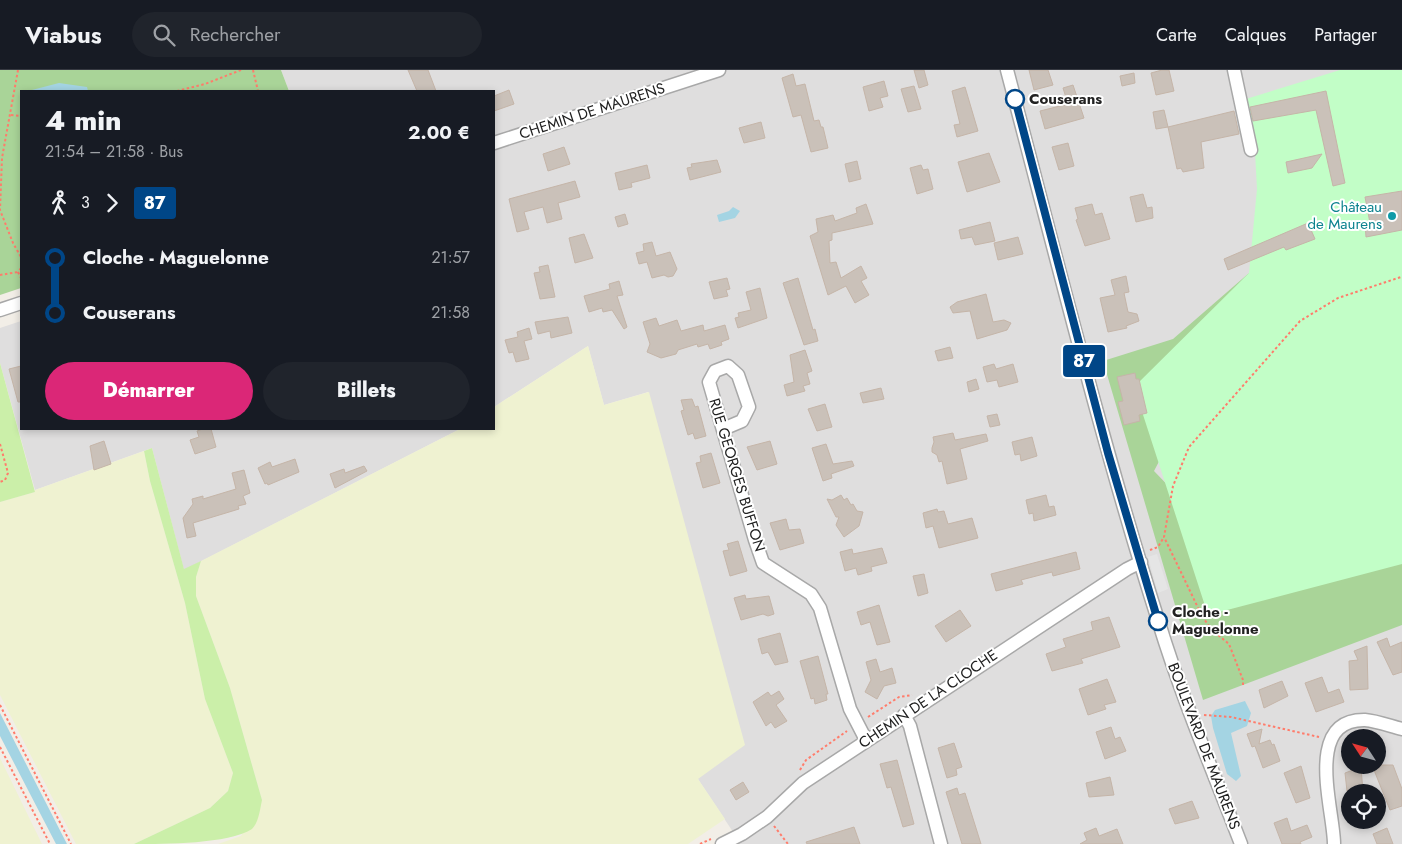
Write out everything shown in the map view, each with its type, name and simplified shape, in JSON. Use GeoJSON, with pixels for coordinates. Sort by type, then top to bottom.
{"type":"FeatureCollection","features":[{"type":"Feature","properties":{"kind":"street","name":"CHEMIN DE MAURENS"},"geometry":{"type":"LineString","coordinates":[[495,143],[718,70]]}},
{"type":"Feature","properties":{"kind":"street","name":"BOULEVARD DE MAURENS"},"geometry":{"type":"LineString","coordinates":[[1008,70],[1108,453],[1158,622],[1192,718],[1241,844]]}},
{"type":"Feature","properties":{"kind":"street"},"geometry":{"type":"LineString","coordinates":[[1234,70],[1251,150]]}},
{"type":"Feature","properties":{"kind":"street"},"geometry":{"type":"LineString","coordinates":[[0,310],[20,303]]}},
{"type":"Feature","properties":{"kind":"street","name":"RUE GEORGES BUFFON"},"geometry":{"type":"LineString","coordinates":[[723,429],[742,421],[749,408],[738,375],[728,366],[714,371],[709,382],[723,429],[763,563],[811,594],[820,608],[850,709],[866,740]]}},
{"type":"Feature","properties":{"kind":"street","name":"CHEMIN DE LA CLOCHE"},"geometry":{"type":"LineString","coordinates":[[722,844],[742,834],[767,817],[803,783],[866,740],[1127,568],[1141,562]]}},
{"type":"Feature","properties":{"kind":"street"},"geometry":{"type":"LineString","coordinates":[[904,715],[910,726],[938,842]]}},
{"type":"Feature","properties":{"kind":"street"},"geometry":{"type":"LineString","coordinates":[[1334,844],[1326,770],[1328,745],[1342,727],[1351,722],[1371,721],[1402,730]]}},
{"type":"Feature","properties":{"kind":"path"},"geometry":{"type":"LineString","coordinates":[[18,70],[11,115],[1,158],[0,210],[20,255]]}},
{"type":"Feature","properties":{"kind":"path"},"geometry":{"type":"LineString","coordinates":[[180,90],[205,84],[241,70]]}},
{"type":"Feature","properties":{"kind":"path"},"geometry":{"type":"LineString","coordinates":[[253,70],[258,90]]}},
{"type":"Feature","properties":{"kind":"path"},"geometry":{"type":"LineString","coordinates":[[11,115],[20,116]]}},
{"type":"Feature","properties":{"kind":"path"},"geometry":{"type":"LineString","coordinates":[[0,275],[18,272],[20,269]]}},
{"type":"Feature","properties":{"kind":"path"},"geometry":{"type":"LineString","coordinates":[[18,272],[20,276]]}},
{"type":"Feature","properties":{"kind":"path"},"geometry":{"type":"LineString","coordinates":[[1158,547],[1164,537],[1173,486],[1189,447],[1300,321],[1338,298],[1402,277]]}},
{"type":"Feature","properties":{"kind":"path"},"geometry":{"type":"LineString","coordinates":[[0,444],[8,473],[5,480],[0,482]]}},
{"type":"Feature","properties":{"kind":"path"},"geometry":{"type":"LineString","coordinates":[[1164,537],[1202,616],[1211,629],[1229,644],[1244,680],[1243,685]]}},
{"type":"Feature","properties":{"kind":"path"},"geometry":{"type":"LineString","coordinates":[[0,706],[71,844]]}},
{"type":"Feature","properties":{"kind":"path"},"geometry":{"type":"LineString","coordinates":[[1192,718],[1198,714],[1231,717],[1332,740]]}},
{"type":"Feature","properties":{"kind":"path"},"geometry":{"type":"LineString","coordinates":[[0,747],[50,844]]}},
{"type":"Feature","properties":{"kind":"path"},"geometry":{"type":"LineString","coordinates":[[773,824],[788,844]]}},
{"type":"Feature","properties":{"kind":"shaded area"},"geometry":{"type":"Polygon","coordinates":[[[281,70],[1402,70],[1402,844],[728,844],[737,838],[698,779],[648,392],[604,405],[588,346],[495,406],[495,90],[289,90],[281,70]]]}},
{"type":"Feature","properties":{"kind":"shaded area"},"geometry":{"type":"Polygon","coordinates":[[[20,321],[20,430],[458,430],[184,570],[152,448],[35,490],[0,363],[0,328],[20,321]]]}},
{"type":"Feature","properties":{"kind":"shaded area"},"geometry":{"type":"Polygon","coordinates":[[[1157,554],[1168,589],[1158,593],[1148,557],[1157,554]]]}},
{"type":"Feature","properties":{"kind":"green space"},"geometry":{"type":"Polygon","coordinates":[[[0,70],[281,70],[289,90],[20,90],[20,288],[0,295],[0,70]]]}},
{"type":"Feature","properties":{"kind":"green space"},"geometry":{"type":"Polygon","coordinates":[[[1340,70],[1402,70],[1402,564],[1208,615],[1134,387],[1249,273],[1257,189],[1255,152],[1246,99],[1340,70]]]}},
{"type":"Feature","properties":{"kind":"green space"},"geometry":{"type":"Polygon","coordinates":[[[1249,273],[1185,412],[1154,471],[1182,500],[1402,389],[1402,625],[1203,700],[1103,361],[1173,339],[1249,273]]]}},
{"type":"Feature","properties":{"kind":"green space"},"geometry":{"type":"Polygon","coordinates":[[[588,346],[604,405],[649,392],[745,745],[698,779],[725,819],[688,844],[218,844],[241,836],[262,800],[230,688],[196,596],[196,577],[201,561],[458,430],[495,430],[495,406],[588,346]]]}},
{"type":"Feature","properties":{"kind":"green space"},"geometry":{"type":"Polygon","coordinates":[[[0,363],[35,492],[0,502],[0,363]]]}},
{"type":"Feature","properties":{"kind":"green space"},"geometry":{"type":"Polygon","coordinates":[[[152,448],[184,569],[201,561],[196,577],[196,596],[230,688],[262,800],[258,819],[252,829],[228,838],[196,842],[134,844],[210,808],[228,791],[233,773],[205,699],[185,603],[150,481],[144,451],[152,448]]]}},
{"type":"Feature","properties":{"kind":"green space"},"geometry":{"type":"Polygon","coordinates":[[[144,451],[150,481],[185,603],[205,699],[233,773],[228,791],[210,808],[134,844],[76,844],[0,695],[0,502],[35,492],[35,490],[144,451]]]}},
{"type":"Feature","properties":{"kind":"green space"},"geometry":{"type":"Polygon","coordinates":[[[0,758],[42,844],[0,844],[0,758]]]}},
{"type":"Feature","properties":{"kind":"water"},"geometry":{"type":"Polygon","coordinates":[[[59,83],[87,87],[88,90],[32,90],[59,83]]]}},
{"type":"Feature","properties":{"kind":"water"},"geometry":{"type":"Polygon","coordinates":[[[733,207],[740,211],[735,218],[719,222],[717,215],[729,211],[733,207]]]}},
{"type":"Feature","properties":{"kind":"water"},"geometry":{"type":"Polygon","coordinates":[[[1245,701],[1251,713],[1247,726],[1231,733],[1241,776],[1236,781],[1227,774],[1211,716],[1215,710],[1245,701]]]}},
{"type":"Feature","properties":{"kind":"water"},"geometry":{"type":"Polygon","coordinates":[[[0,713],[67,844],[56,844],[0,736],[0,713]]]}},
{"type":"Feature","properties":{"kind":"building"},"geometry":{"type":"Polygon","coordinates":[[[408,70],[428,70],[436,90],[417,90],[408,70]]]}},
{"type":"Feature","properties":{"kind":"building"},"geometry":{"type":"Polygon","coordinates":[[[914,70],[924,70],[928,85],[919,88],[914,70]]]}},
{"type":"Feature","properties":{"kind":"building"},"geometry":{"type":"Polygon","coordinates":[[[1029,70],[1048,70],[1053,85],[1034,90],[1029,70]]]}},
{"type":"Feature","properties":{"kind":"building"},"geometry":{"type":"Polygon","coordinates":[[[1169,70],[1174,91],[1156,95],[1151,73],[1169,70]]]}},
{"type":"Feature","properties":{"kind":"building"},"geometry":{"type":"Polygon","coordinates":[[[1134,73],[1135,83],[1122,86],[1120,76],[1134,73]]]}},
{"type":"Feature","properties":{"kind":"building"},"geometry":{"type":"Polygon","coordinates":[[[793,74],[796,86],[805,84],[814,121],[819,120],[821,127],[823,127],[828,148],[811,152],[801,115],[793,117],[782,78],[793,74]]]}},
{"type":"Feature","properties":{"kind":"building"},"geometry":{"type":"Polygon","coordinates":[[[884,81],[888,96],[880,98],[883,107],[869,111],[863,87],[884,81]]]}},
{"type":"Feature","properties":{"kind":"building"},"geometry":{"type":"Polygon","coordinates":[[[1073,85],[1084,118],[1045,129],[1040,111],[1068,104],[1063,88],[1073,85]]]}},
{"type":"Feature","properties":{"kind":"building"},"geometry":{"type":"Polygon","coordinates":[[[914,86],[921,109],[908,112],[901,89],[914,86]]]}},
{"type":"Feature","properties":{"kind":"building"},"geometry":{"type":"Polygon","coordinates":[[[965,87],[978,131],[957,137],[954,125],[960,124],[952,91],[965,87]]]}},
{"type":"Feature","properties":{"kind":"building"},"geometry":{"type":"Polygon","coordinates":[[[509,90],[514,104],[495,111],[495,96],[509,90]]]}},
{"type":"Feature","properties":{"kind":"building"},"geometry":{"type":"Polygon","coordinates":[[[1326,91],[1345,183],[1333,186],[1316,110],[1253,121],[1250,107],[1326,91]]]}},
{"type":"Feature","properties":{"kind":"building"},"geometry":{"type":"Polygon","coordinates":[[[1164,110],[1168,127],[1156,129],[1153,112],[1164,110]]]}},
{"type":"Feature","properties":{"kind":"building"},"geometry":{"type":"Polygon","coordinates":[[[1234,111],[1239,134],[1201,142],[1204,168],[1183,172],[1181,168],[1177,169],[1168,127],[1234,111]]]}},
{"type":"Feature","properties":{"kind":"building"},"geometry":{"type":"Polygon","coordinates":[[[761,122],[765,138],[744,143],[739,128],[761,122]]]}},
{"type":"Feature","properties":{"kind":"building"},"geometry":{"type":"Polygon","coordinates":[[[1068,143],[1074,166],[1059,170],[1052,147],[1068,143]]]}},
{"type":"Feature","properties":{"kind":"building"},"geometry":{"type":"Polygon","coordinates":[[[564,147],[570,164],[548,171],[543,154],[564,147]]]}},
{"type":"Feature","properties":{"kind":"building"},"geometry":{"type":"Polygon","coordinates":[[[989,153],[1000,182],[967,192],[958,162],[989,153]]]}},
{"type":"Feature","properties":{"kind":"building"},"geometry":{"type":"Polygon","coordinates":[[[1322,154],[1312,168],[1288,173],[1286,162],[1322,154]]]}},
{"type":"Feature","properties":{"kind":"building"},"geometry":{"type":"Polygon","coordinates":[[[717,160],[721,172],[690,180],[687,168],[692,167],[691,164],[717,160]]]}},
{"type":"Feature","properties":{"kind":"building"},"geometry":{"type":"Polygon","coordinates":[[[857,161],[861,179],[849,182],[845,164],[857,161]]]}},
{"type":"Feature","properties":{"kind":"building"},"geometry":{"type":"Polygon","coordinates":[[[647,165],[650,178],[631,183],[632,187],[619,190],[615,173],[647,165]]]}},
{"type":"Feature","properties":{"kind":"building"},"geometry":{"type":"Polygon","coordinates":[[[921,165],[923,170],[928,169],[933,189],[917,194],[910,168],[921,165]]]}},
{"type":"Feature","properties":{"kind":"building"},"geometry":{"type":"Polygon","coordinates":[[[575,181],[580,197],[558,203],[562,219],[547,223],[543,207],[524,212],[529,229],[517,232],[509,199],[575,181]]]}},
{"type":"Feature","properties":{"kind":"building"},"geometry":{"type":"Polygon","coordinates":[[[1402,191],[1402,230],[1366,237],[1365,224],[1370,223],[1365,197],[1402,191]]]}},
{"type":"Feature","properties":{"kind":"building"},"geometry":{"type":"Polygon","coordinates":[[[1143,194],[1147,208],[1152,207],[1153,218],[1136,222],[1130,197],[1143,194]]]}},
{"type":"Feature","properties":{"kind":"building"},"geometry":{"type":"Polygon","coordinates":[[[866,204],[873,224],[832,233],[832,240],[829,241],[830,263],[836,262],[841,278],[861,266],[867,278],[861,281],[869,295],[855,303],[846,286],[828,295],[810,236],[818,232],[816,219],[833,215],[835,221],[857,213],[856,208],[866,204]]]}},
{"type":"Feature","properties":{"kind":"building"},"geometry":{"type":"Polygon","coordinates":[[[1092,204],[1095,215],[1102,213],[1110,239],[1085,246],[1076,220],[1078,219],[1075,208],[1092,204]]]}},
{"type":"Feature","properties":{"kind":"building"},"geometry":{"type":"Polygon","coordinates":[[[625,214],[628,224],[618,227],[615,217],[625,214]]]}},
{"type":"Feature","properties":{"kind":"building"},"geometry":{"type":"Polygon","coordinates":[[[990,222],[995,241],[975,245],[972,237],[961,239],[959,230],[990,222]]]}},
{"type":"Feature","properties":{"kind":"building"},"geometry":{"type":"Polygon","coordinates":[[[1308,223],[1315,239],[1286,250],[1284,247],[1228,270],[1224,259],[1308,223]]]}},
{"type":"Feature","properties":{"kind":"building"},"geometry":{"type":"Polygon","coordinates":[[[584,234],[593,258],[575,263],[569,238],[584,234]]]}},
{"type":"Feature","properties":{"kind":"building"},"geometry":{"type":"Polygon","coordinates":[[[1018,237],[1023,254],[998,260],[994,243],[1018,237]]]}},
{"type":"Feature","properties":{"kind":"building"},"geometry":{"type":"Polygon","coordinates":[[[652,242],[656,256],[670,252],[677,269],[673,276],[668,277],[664,275],[652,278],[647,262],[639,264],[636,253],[644,251],[643,244],[652,242]]]}},
{"type":"Feature","properties":{"kind":"building"},"geometry":{"type":"Polygon","coordinates":[[[548,265],[555,297],[540,299],[534,273],[540,272],[539,267],[548,265]]]}},
{"type":"Feature","properties":{"kind":"building"},"geometry":{"type":"Polygon","coordinates":[[[1126,276],[1129,292],[1124,293],[1128,312],[1137,314],[1139,321],[1126,326],[1127,328],[1108,332],[1100,298],[1115,295],[1111,280],[1126,276]]]}},
{"type":"Feature","properties":{"kind":"building"},"geometry":{"type":"Polygon","coordinates":[[[727,278],[730,289],[726,290],[728,296],[714,299],[709,282],[727,278]]]}},
{"type":"Feature","properties":{"kind":"building"},"geometry":{"type":"Polygon","coordinates":[[[798,278],[818,341],[804,345],[783,283],[798,278]]]}},
{"type":"Feature","properties":{"kind":"building"},"geometry":{"type":"Polygon","coordinates":[[[619,281],[623,295],[617,296],[627,327],[624,329],[612,310],[603,312],[602,308],[589,312],[584,296],[610,289],[609,284],[619,281]]]}},
{"type":"Feature","properties":{"kind":"building"},"geometry":{"type":"Polygon","coordinates":[[[760,288],[767,318],[738,328],[735,318],[739,317],[738,313],[751,310],[746,292],[760,288]]]}},
{"type":"Feature","properties":{"kind":"building"},"geometry":{"type":"Polygon","coordinates":[[[986,294],[993,322],[1004,320],[1011,323],[1007,330],[977,339],[970,311],[953,313],[950,307],[957,302],[986,294]]]}},
{"type":"Feature","properties":{"kind":"building"},"geometry":{"type":"Polygon","coordinates":[[[568,317],[572,333],[551,338],[550,331],[538,334],[535,322],[568,317]]]}},
{"type":"Feature","properties":{"kind":"building"},"geometry":{"type":"Polygon","coordinates":[[[656,318],[659,326],[677,320],[681,331],[703,325],[704,331],[725,325],[729,339],[721,342],[722,345],[710,349],[708,344],[698,347],[697,344],[678,350],[676,354],[661,358],[647,352],[650,344],[643,322],[656,318]]]}},
{"type":"Feature","properties":{"kind":"building"},"geometry":{"type":"Polygon","coordinates":[[[529,328],[532,339],[524,341],[529,359],[516,362],[513,352],[509,353],[505,340],[518,337],[517,332],[529,328]]]}},
{"type":"Feature","properties":{"kind":"building"},"geometry":{"type":"Polygon","coordinates":[[[950,347],[953,358],[938,361],[935,351],[950,347]]]}},
{"type":"Feature","properties":{"kind":"building"},"geometry":{"type":"Polygon","coordinates":[[[805,350],[812,371],[807,373],[810,384],[803,386],[805,391],[787,396],[784,385],[794,382],[790,355],[805,350]]]}},
{"type":"Feature","properties":{"kind":"building"},"geometry":{"type":"Polygon","coordinates":[[[994,364],[996,369],[1013,364],[1018,382],[999,387],[997,380],[987,382],[983,367],[994,364]]]}},
{"type":"Feature","properties":{"kind":"building"},"geometry":{"type":"Polygon","coordinates":[[[20,366],[20,402],[18,402],[9,369],[20,366]]]}},
{"type":"Feature","properties":{"kind":"building"},"geometry":{"type":"Polygon","coordinates":[[[1135,373],[1136,379],[1139,379],[1147,413],[1139,415],[1140,421],[1124,425],[1118,402],[1123,401],[1117,377],[1135,373]]]}},
{"type":"Feature","properties":{"kind":"building"},"geometry":{"type":"Polygon","coordinates":[[[976,379],[979,389],[969,392],[967,382],[976,379]]]}},
{"type":"Feature","properties":{"kind":"building"},"geometry":{"type":"Polygon","coordinates":[[[881,388],[884,399],[863,403],[860,393],[881,388]]]}},
{"type":"Feature","properties":{"kind":"building"},"geometry":{"type":"Polygon","coordinates":[[[692,399],[695,407],[698,406],[706,436],[695,439],[693,433],[688,435],[681,411],[684,410],[681,400],[692,399]]]}},
{"type":"Feature","properties":{"kind":"building"},"geometry":{"type":"Polygon","coordinates":[[[825,404],[832,427],[817,431],[808,409],[825,404]]]}},
{"type":"Feature","properties":{"kind":"building"},"geometry":{"type":"Polygon","coordinates":[[[997,414],[1000,425],[990,427],[987,416],[997,414]]]}},
{"type":"Feature","properties":{"kind":"building"},"geometry":{"type":"Polygon","coordinates":[[[211,430],[216,447],[195,454],[190,440],[199,437],[197,431],[211,430]]]}},
{"type":"Feature","properties":{"kind":"building"},"geometry":{"type":"Polygon","coordinates":[[[953,433],[955,440],[986,434],[988,441],[960,449],[967,479],[947,484],[942,461],[939,462],[937,455],[932,452],[933,437],[953,433]]]}},
{"type":"Feature","properties":{"kind":"building"},"geometry":{"type":"Polygon","coordinates":[[[1032,437],[1037,456],[1021,461],[1020,454],[1015,455],[1012,442],[1032,437]]]}},
{"type":"Feature","properties":{"kind":"building"},"geometry":{"type":"Polygon","coordinates":[[[104,441],[111,464],[94,470],[90,446],[104,441]]]}},
{"type":"Feature","properties":{"kind":"building"},"geometry":{"type":"Polygon","coordinates":[[[770,441],[777,464],[757,470],[747,447],[770,441]]]}},
{"type":"Feature","properties":{"kind":"building"},"geometry":{"type":"Polygon","coordinates":[[[826,444],[833,464],[852,461],[854,466],[831,474],[832,478],[823,481],[812,448],[826,444]]]}},
{"type":"Feature","properties":{"kind":"building"},"geometry":{"type":"Polygon","coordinates":[[[711,453],[720,483],[703,488],[696,463],[701,462],[700,456],[711,453]]]}},
{"type":"Feature","properties":{"kind":"building"},"geometry":{"type":"Polygon","coordinates":[[[295,459],[299,472],[268,485],[267,483],[265,484],[258,468],[270,462],[272,467],[295,459]]]}},
{"type":"Feature","properties":{"kind":"building"},"geometry":{"type":"Polygon","coordinates":[[[364,466],[367,471],[335,488],[330,474],[344,469],[345,473],[364,466]]]}},
{"type":"Feature","properties":{"kind":"building"},"geometry":{"type":"Polygon","coordinates":[[[244,470],[250,493],[243,496],[246,504],[238,506],[239,509],[193,523],[196,536],[187,538],[183,518],[193,504],[192,499],[203,496],[203,499],[236,489],[232,473],[244,470]]]}},
{"type":"Feature","properties":{"kind":"building"},"geometry":{"type":"Polygon","coordinates":[[[841,495],[844,500],[847,498],[851,505],[853,504],[857,511],[863,512],[859,526],[844,537],[836,525],[839,517],[836,517],[827,499],[832,500],[841,495]]]}},
{"type":"Feature","properties":{"kind":"building"},"geometry":{"type":"Polygon","coordinates":[[[1046,495],[1049,507],[1054,506],[1056,515],[1034,521],[1033,513],[1029,514],[1026,500],[1046,495]]]}},
{"type":"Feature","properties":{"kind":"building"},"geometry":{"type":"Polygon","coordinates":[[[937,509],[938,512],[944,511],[948,524],[972,518],[978,538],[939,548],[933,526],[926,528],[923,513],[937,509]]]}},
{"type":"Feature","properties":{"kind":"building"},"geometry":{"type":"Polygon","coordinates":[[[786,519],[789,530],[800,529],[804,543],[780,550],[770,523],[786,519]]]}},
{"type":"Feature","properties":{"kind":"building"},"geometry":{"type":"Polygon","coordinates":[[[738,541],[747,571],[730,576],[723,551],[729,550],[727,544],[738,541]]]}},
{"type":"Feature","properties":{"kind":"building"},"geometry":{"type":"Polygon","coordinates":[[[882,548],[887,563],[871,567],[872,571],[858,575],[856,568],[845,571],[840,552],[852,549],[853,554],[882,548]]]}},
{"type":"Feature","properties":{"kind":"building"},"geometry":{"type":"Polygon","coordinates":[[[1076,552],[1080,569],[1053,576],[1052,572],[1021,580],[1023,584],[996,591],[991,574],[1076,552]]]}},
{"type":"Feature","properties":{"kind":"building"},"geometry":{"type":"Polygon","coordinates":[[[924,574],[928,593],[918,596],[913,576],[924,574]]]}},
{"type":"Feature","properties":{"kind":"building"},"geometry":{"type":"Polygon","coordinates":[[[745,595],[746,599],[769,596],[774,614],[768,616],[763,614],[741,620],[734,598],[745,595]]]}},
{"type":"Feature","properties":{"kind":"building"},"geometry":{"type":"Polygon","coordinates":[[[879,605],[890,642],[877,645],[870,622],[861,625],[857,612],[879,605]]]}},
{"type":"Feature","properties":{"kind":"building"},"geometry":{"type":"Polygon","coordinates":[[[960,610],[971,626],[946,642],[935,626],[960,610]]]}},
{"type":"Feature","properties":{"kind":"building"},"geometry":{"type":"Polygon","coordinates":[[[1109,617],[1120,647],[1081,659],[1083,663],[1052,671],[1046,654],[1066,647],[1063,639],[1093,630],[1091,622],[1109,617]]]}},
{"type":"Feature","properties":{"kind":"building"},"geometry":{"type":"Polygon","coordinates":[[[780,633],[788,662],[775,665],[768,652],[762,654],[758,639],[780,633]]]}},
{"type":"Feature","properties":{"kind":"building"},"geometry":{"type":"Polygon","coordinates":[[[1387,638],[1390,647],[1402,642],[1402,672],[1393,675],[1377,642],[1387,638]]]}},
{"type":"Feature","properties":{"kind":"building"},"geometry":{"type":"Polygon","coordinates":[[[1367,646],[1368,689],[1350,690],[1349,661],[1358,660],[1354,651],[1367,646]]]}},
{"type":"Feature","properties":{"kind":"building"},"geometry":{"type":"Polygon","coordinates":[[[818,656],[828,694],[826,694],[827,700],[815,704],[814,698],[811,699],[800,661],[818,656]]]}},
{"type":"Feature","properties":{"kind":"building"},"geometry":{"type":"Polygon","coordinates":[[[876,659],[880,672],[892,668],[896,683],[884,686],[877,699],[865,692],[871,680],[866,662],[876,659]]]}},
{"type":"Feature","properties":{"kind":"building"},"geometry":{"type":"Polygon","coordinates":[[[1322,677],[1328,693],[1339,689],[1344,702],[1316,712],[1305,683],[1322,677]]]}},
{"type":"Feature","properties":{"kind":"building"},"geometry":{"type":"Polygon","coordinates":[[[1107,679],[1116,702],[1104,705],[1106,709],[1088,715],[1079,689],[1107,679]]]}},
{"type":"Feature","properties":{"kind":"building"},"geometry":{"type":"Polygon","coordinates":[[[1282,681],[1288,696],[1264,708],[1259,690],[1282,681]]]}},
{"type":"Feature","properties":{"kind":"building"},"geometry":{"type":"Polygon","coordinates":[[[779,691],[784,699],[776,705],[787,721],[775,728],[771,722],[766,726],[753,702],[768,692],[771,696],[779,691]]]}},
{"type":"Feature","properties":{"kind":"building"},"geometry":{"type":"Polygon","coordinates":[[[1111,727],[1115,739],[1120,737],[1126,751],[1105,759],[1096,732],[1111,727]]]}},
{"type":"Feature","properties":{"kind":"building"},"geometry":{"type":"Polygon","coordinates":[[[1262,729],[1259,744],[1270,740],[1272,745],[1274,744],[1280,761],[1263,768],[1255,746],[1252,747],[1247,734],[1262,729]]]}},
{"type":"Feature","properties":{"kind":"building"},"geometry":{"type":"Polygon","coordinates":[[[954,743],[962,767],[956,769],[957,775],[947,778],[938,748],[954,743]]]}},
{"type":"Feature","properties":{"kind":"building"},"geometry":{"type":"Polygon","coordinates":[[[897,760],[914,824],[903,827],[891,787],[887,788],[880,764],[897,760]]]}},
{"type":"Feature","properties":{"kind":"building"},"geometry":{"type":"Polygon","coordinates":[[[1386,765],[1393,765],[1402,789],[1402,806],[1390,810],[1386,800],[1386,784],[1380,784],[1376,774],[1386,774],[1386,765]]]}},
{"type":"Feature","properties":{"kind":"building"},"geometry":{"type":"Polygon","coordinates":[[[1301,766],[1310,798],[1296,803],[1284,773],[1301,766]]]}},
{"type":"Feature","properties":{"kind":"building"},"geometry":{"type":"Polygon","coordinates":[[[1345,774],[1362,774],[1362,784],[1346,784],[1345,774]]]}},
{"type":"Feature","properties":{"kind":"building"},"geometry":{"type":"Polygon","coordinates":[[[1110,777],[1114,795],[1089,797],[1086,783],[1110,777]]]}},
{"type":"Feature","properties":{"kind":"building"},"geometry":{"type":"Polygon","coordinates":[[[743,782],[749,792],[736,800],[730,790],[743,782]]]}},
{"type":"Feature","properties":{"kind":"building"},"geometry":{"type":"Polygon","coordinates":[[[957,788],[959,795],[965,793],[981,844],[962,844],[946,792],[957,788]]]}},
{"type":"Feature","properties":{"kind":"building"},"geometry":{"type":"Polygon","coordinates":[[[1192,801],[1199,818],[1175,824],[1169,809],[1192,801]]]}},
{"type":"Feature","properties":{"kind":"building"},"geometry":{"type":"Polygon","coordinates":[[[1287,818],[1291,831],[1307,825],[1312,837],[1300,842],[1301,844],[1282,844],[1274,823],[1287,818]]]}},
{"type":"Feature","properties":{"kind":"building"},"geometry":{"type":"Polygon","coordinates":[[[854,827],[860,844],[807,844],[806,842],[854,827]]]}},
{"type":"Feature","properties":{"kind":"building"},"geometry":{"type":"Polygon","coordinates":[[[1096,828],[1099,836],[1117,829],[1123,844],[1080,844],[1087,840],[1084,833],[1096,828]]]}},
{"type":"Feature","properties":{"kind":"building"},"geometry":{"type":"Polygon","coordinates":[[[1386,828],[1393,844],[1377,844],[1373,834],[1386,828]]]}},
{"type":"Feature","properties":{"kind":"bus line","name":"87"},"geometry":{"type":"LineString","coordinates":[[1015,99],[1108,453],[1158,621]]}},
{"type":"Feature","properties":{"kind":"place","name":"Couserans"},"geometry":{"type":"Point","coordinates":[1015,99]}},
{"type":"Feature","properties":{"kind":"place","name":"Château de Maurens"},"geometry":{"type":"Point","coordinates":[1392,216]}},
{"type":"Feature","properties":{"kind":"place","name":"Cloche - Maguelonne"},"geometry":{"type":"Point","coordinates":[1158,621]}}]}
